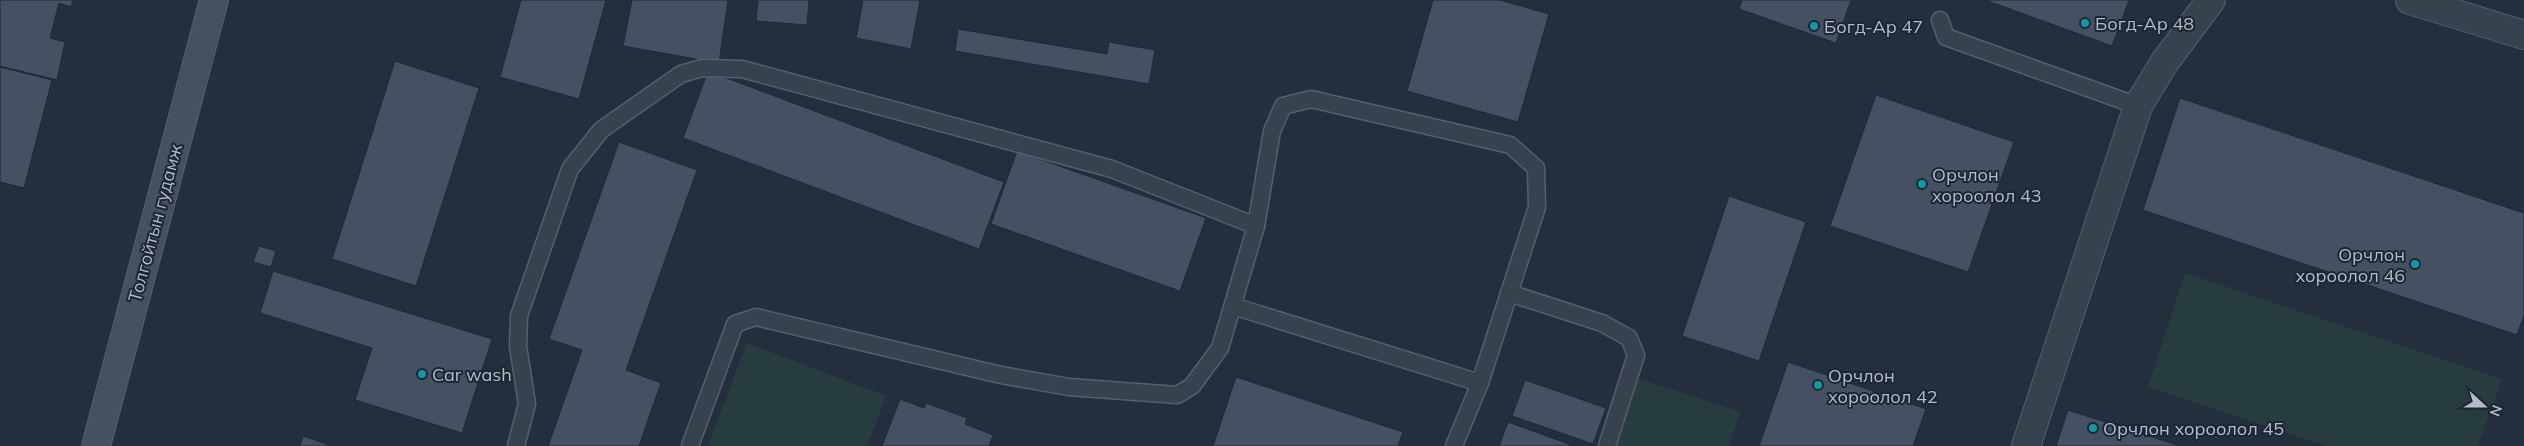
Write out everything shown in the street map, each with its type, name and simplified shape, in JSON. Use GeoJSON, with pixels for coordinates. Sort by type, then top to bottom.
{"type":"FeatureCollection","features":[{"type":"Feature","properties":{"kind":"main road","name":"Толгойтын гудамж"},"geometry":{"type":"LineString","coordinates":[[96,446],[214,0]]}},
{"type":"Feature","properties":{"kind":"street"},"geometry":{"type":"LineString","coordinates":[[2026,446],[2138,106],[2164,63],[2211,0]]}},
{"type":"Feature","properties":{"kind":"street"},"geometry":{"type":"LineString","coordinates":[[2410,0],[2524,35]]}},
{"type":"Feature","properties":{"kind":"lane"},"geometry":{"type":"LineString","coordinates":[[1940,20],[1946,37],[2138,106]]}},
{"type":"Feature","properties":{"kind":"lane"},"geometry":{"type":"LineString","coordinates":[[516,446],[527,404],[518,346],[519,316],[570,169],[601,130],[681,74],[702,68],[742,69],[1112,170],[1256,226]]}},
{"type":"Feature","properties":{"kind":"lane"},"geometry":{"type":"LineString","coordinates":[[690,446],[735,324],[756,317],[1001,375],[1069,386],[1177,395],[1192,386],[1220,348],[1256,226],[1272,131],[1283,106],[1311,99],[1510,145],[1536,168],[1537,207],[1480,383],[1454,446]]}},
{"type":"Feature","properties":{"kind":"lane"},"geometry":{"type":"LineString","coordinates":[[1509,293],[1602,323],[1629,338],[1636,356],[1608,446]]}},
{"type":"Feature","properties":{"kind":"lane"},"geometry":{"type":"LineString","coordinates":[[1232,306],[1480,383]]}},
{"type":"Feature","properties":{"kind":"green space"},"geometry":{"type":"Polygon","coordinates":[[[2185,273],[2502,379],[2478,446],[2327,446],[2148,387],[2185,273]]]}},
{"type":"Feature","properties":{"kind":"green space"},"geometry":{"type":"Polygon","coordinates":[[[747,343],[886,396],[867,446],[708,446],[747,343]]]}},
{"type":"Feature","properties":{"kind":"green space"},"geometry":{"type":"Polygon","coordinates":[[[1637,378],[1740,412],[1729,446],[1615,446],[1637,378]]]}},
{"type":"Feature","properties":{"kind":"building"},"geometry":{"type":"Polygon","coordinates":[[[0,0],[73,0],[71,7],[59,3],[50,38],[65,42],[57,80],[0,66],[0,0]]]}},
{"type":"Feature","properties":{"kind":"building"},"geometry":{"type":"Polygon","coordinates":[[[521,0],[606,0],[579,99],[500,77],[521,0]]]}},
{"type":"Feature","properties":{"kind":"building"},"geometry":{"type":"Polygon","coordinates":[[[632,0],[728,0],[719,63],[623,46],[632,0]]]}},
{"type":"Feature","properties":{"kind":"building"},"geometry":{"type":"Polygon","coordinates":[[[758,0],[809,0],[807,25],[756,21],[758,0]]]}},
{"type":"Feature","properties":{"kind":"building"},"geometry":{"type":"Polygon","coordinates":[[[863,0],[920,0],[911,49],[856,38],[863,0]]]}},
{"type":"Feature","properties":{"kind":"building"},"geometry":{"type":"Polygon","coordinates":[[[1433,0],[1500,0],[1549,14],[1518,122],[1407,91],[1433,0]]]}},
{"type":"Feature","properties":{"kind":"building","name":"Богд-Ар 47"},"geometry":{"type":"Polygon","coordinates":[[[1742,0],[1851,0],[1836,43],[1739,9],[1742,0]]]}},
{"type":"Feature","properties":{"kind":"building","name":"Богд-Ар 48"},"geometry":{"type":"Polygon","coordinates":[[[1985,0],[2129,0],[2112,46],[1985,0]]]}},
{"type":"Feature","properties":{"kind":"building"},"geometry":{"type":"Polygon","coordinates":[[[958,29],[1107,54],[1109,42],[1155,50],[1149,84],[955,51],[958,29]]]}},
{"type":"Feature","properties":{"kind":"building"},"geometry":{"type":"Polygon","coordinates":[[[395,61],[479,88],[416,286],[332,259],[395,61]]]}},
{"type":"Feature","properties":{"kind":"building"},"geometry":{"type":"Polygon","coordinates":[[[0,67],[52,80],[24,188],[0,182],[0,67]]]}},
{"type":"Feature","properties":{"kind":"building"},"geometry":{"type":"Polygon","coordinates":[[[708,71],[1004,182],[979,249],[683,138],[708,71]]]}},
{"type":"Feature","properties":{"kind":"building","name":"Орчлон хороолол 43"},"geometry":{"type":"Polygon","coordinates":[[[1876,95],[2014,142],[1968,272],[1830,226],[1876,95]]]}},
{"type":"Feature","properties":{"kind":"building","name":"Орчлон хороолол 46"},"geometry":{"type":"Polygon","coordinates":[[[2180,98],[2524,213],[2524,315],[2517,335],[2143,210],[2180,98]]]}},
{"type":"Feature","properties":{"kind":"building"},"geometry":{"type":"Polygon","coordinates":[[[619,142],[697,170],[626,370],[661,383],[639,446],[548,446],[582,350],[549,339],[619,142]]]}},
{"type":"Feature","properties":{"kind":"building"},"geometry":{"type":"Polygon","coordinates":[[[1017,151],[1206,218],[1180,291],[991,224],[1017,151]]]}},
{"type":"Feature","properties":{"kind":"building"},"geometry":{"type":"Polygon","coordinates":[[[1729,196],[1806,222],[1759,361],[1682,336],[1729,196]]]}},
{"type":"Feature","properties":{"kind":"building"},"geometry":{"type":"Polygon","coordinates":[[[259,246],[276,251],[271,267],[253,262],[259,246]]]}},
{"type":"Feature","properties":{"kind":"building","name":"Car wash"},"geometry":{"type":"Polygon","coordinates":[[[273,271],[492,339],[462,433],[355,400],[372,348],[260,313],[273,271]]]}},
{"type":"Feature","properties":{"kind":"building","name":"Орчлон хороолол 42"},"geometry":{"type":"Polygon","coordinates":[[[1788,362],[1926,409],[1913,446],[1759,446],[1788,362]]]}},
{"type":"Feature","properties":{"kind":"building"},"geometry":{"type":"Polygon","coordinates":[[[1236,377],[1403,432],[1398,446],[1213,446],[1236,377]]]}},
{"type":"Feature","properties":{"kind":"building"},"geometry":{"type":"Polygon","coordinates":[[[1525,380],[1606,408],[1593,444],[1512,416],[1525,380]]]}},
{"type":"Feature","properties":{"kind":"building"},"geometry":{"type":"Polygon","coordinates":[[[900,399],[924,408],[926,403],[967,418],[965,424],[993,435],[989,446],[882,446],[900,399]]]}},
{"type":"Feature","properties":{"kind":"building","name":"Орчлон хороолол 45"},"geometry":{"type":"Polygon","coordinates":[[[2068,410],[2180,446],[2056,446],[2068,410]]]}},
{"type":"Feature","properties":{"kind":"building"},"geometry":{"type":"Polygon","coordinates":[[[1508,422],[1574,446],[1499,446],[1508,422]]]}},
{"type":"Feature","properties":{"kind":"building"},"geometry":{"type":"Polygon","coordinates":[[[303,436],[332,446],[300,446],[303,436]]]}},
{"type":"Feature","properties":{"kind":"place","name":"Богд-Ар 48"},"geometry":{"type":"Point","coordinates":[2085,23]}},
{"type":"Feature","properties":{"kind":"place","name":"Богд-Ар 47"},"geometry":{"type":"Point","coordinates":[1814,26]}},
{"type":"Feature","properties":{"kind":"place","name":"Орчлон хороолол 43"},"geometry":{"type":"Point","coordinates":[1922,184]}},
{"type":"Feature","properties":{"kind":"place","name":"Орчлон хороолол 46"},"geometry":{"type":"Point","coordinates":[2415,264]}},
{"type":"Feature","properties":{"kind":"place","name":"Car wash"},"geometry":{"type":"Point","coordinates":[422,374]}},
{"type":"Feature","properties":{"kind":"place","name":"Орчлон хороолол 42"},"geometry":{"type":"Point","coordinates":[1818,385]}},
{"type":"Feature","properties":{"kind":"place","name":"Орчлон хороолол 45"},"geometry":{"type":"Point","coordinates":[2093,428]}}]}
